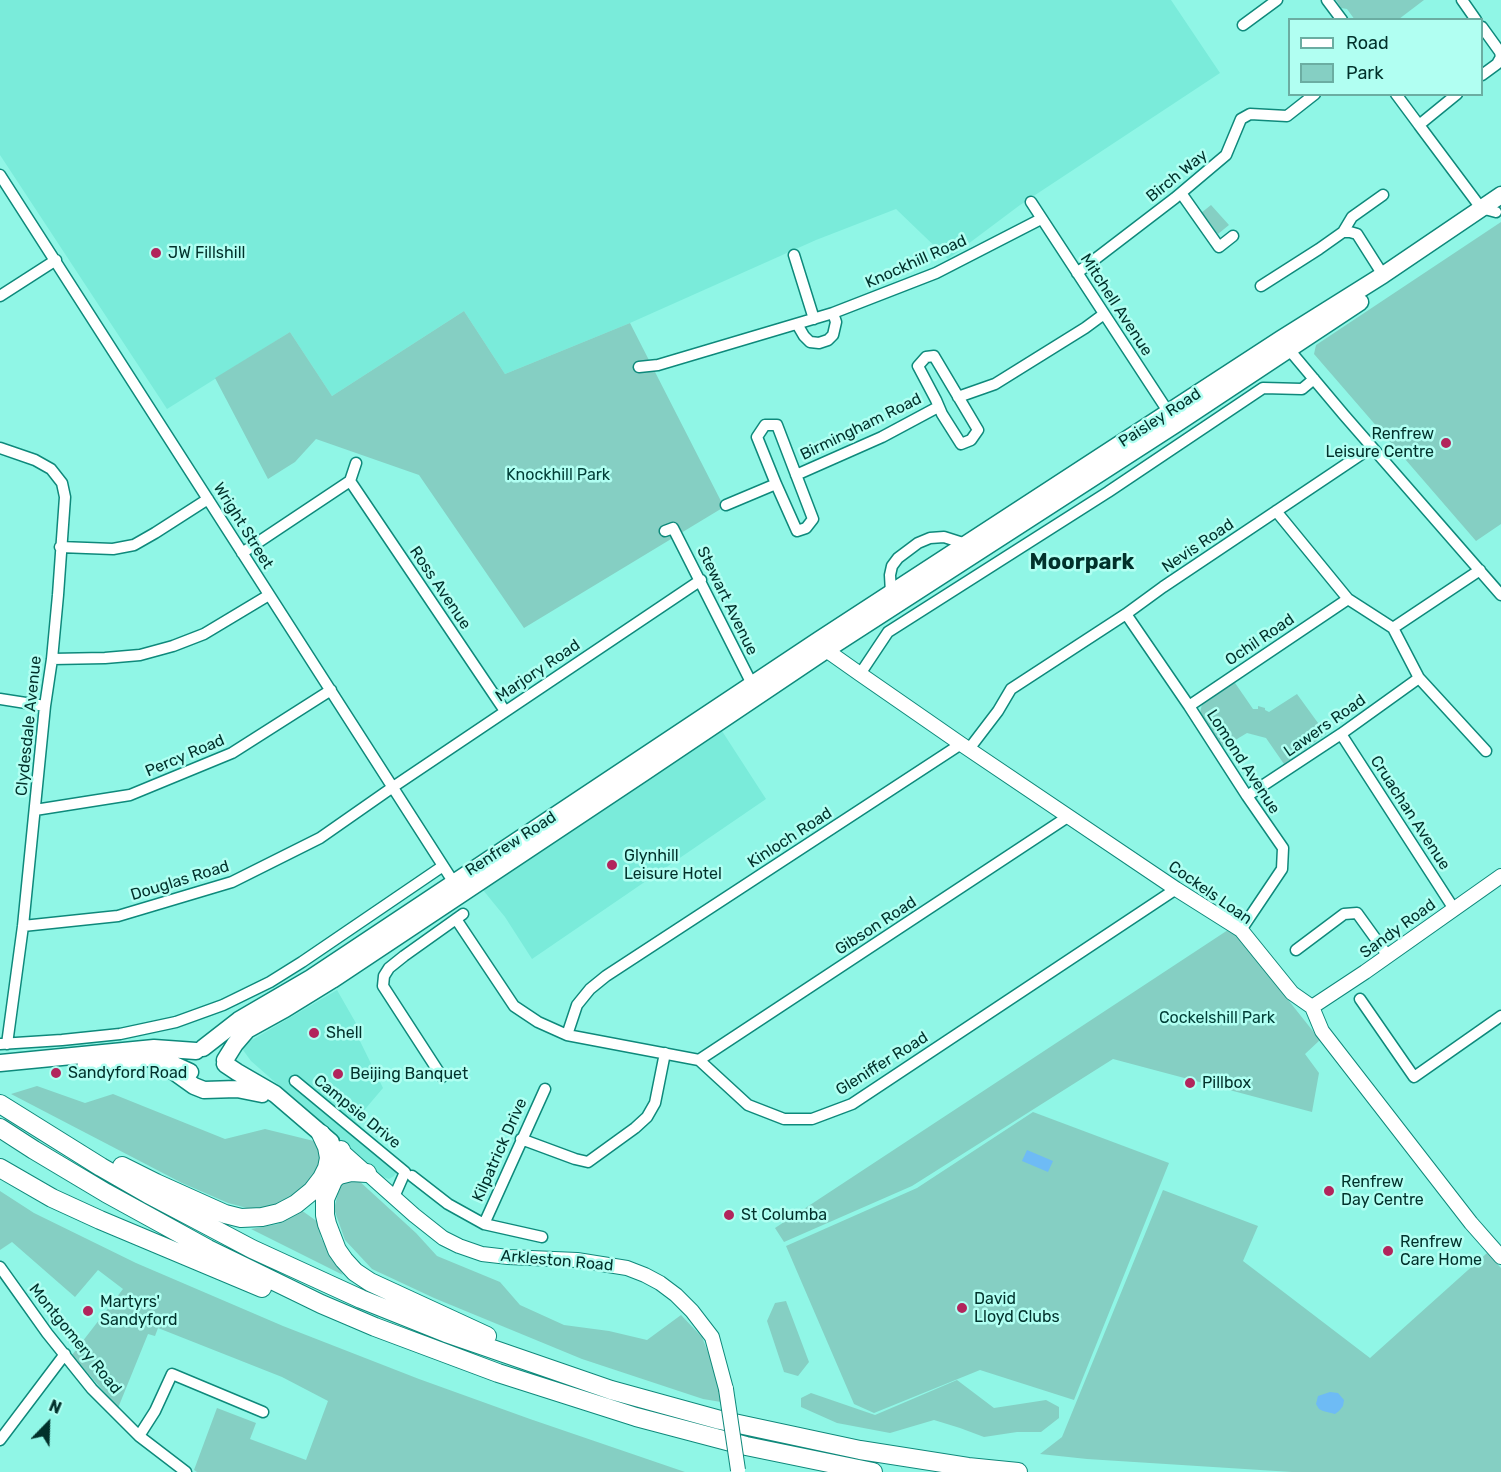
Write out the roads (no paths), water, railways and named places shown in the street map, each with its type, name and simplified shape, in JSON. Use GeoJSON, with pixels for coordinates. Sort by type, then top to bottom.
{"type":"FeatureCollection","features":[{"type":"Feature","properties":{"kind":"highway"},"geometry":{"type":"LineString","coordinates":[[2,1106],[156,1183],[225,1214],[241,1218],[279,1213],[296,1204],[312,1191],[322,1178],[329,1158],[321,1134]]}},
{"type":"Feature","properties":{"kind":"highway"},"geometry":{"type":"LineString","coordinates":[[2,1106],[101,1167],[252,1249],[361,1299],[446,1333],[611,1390],[720,1420],[860,1450],[968,1467],[1018,1472]]}},
{"type":"Feature","properties":{"kind":"highway"},"geometry":{"type":"LineString","coordinates":[[0,1128],[106,1193],[208,1249],[321,1304],[375,1327],[551,1391],[636,1417],[746,1446],[873,1472]]}},
{"type":"Feature","properties":{"kind":"highway"},"geometry":{"type":"LineString","coordinates":[[340,1150],[340,1162],[325,1199],[325,1215],[337,1250],[355,1272],[370,1282],[450,1320],[611,1390]]}},
{"type":"Feature","properties":{"kind":"highway"},"geometry":{"type":"LineString","coordinates":[[0,1168],[52,1198],[238,1278],[349,1323],[466,1361]]}},
{"type":"Feature","properties":{"kind":"highway"},"geometry":{"type":"LineString","coordinates":[[334,1179],[351,1172],[367,1173]]}},
{"type":"Feature","properties":{"kind":"main road","name":"Paisley Road"},"geometry":{"type":"LineString","coordinates":[[823,645],[1493,210],[1501,195]]}},
{"type":"Feature","properties":{"kind":"main road","name":"Paisley Road"},"geometry":{"type":"LineString","coordinates":[[1285,344],[1383,274],[1493,210]]}},
{"type":"Feature","properties":{"kind":"main road","name":"Paisley Road"},"geometry":{"type":"LineString","coordinates":[[823,645],[891,593],[966,544],[1172,418]]}},
{"type":"Feature","properties":{"kind":"main road","name":"Renfrew Road"},"geometry":{"type":"LineString","coordinates":[[200,1049],[239,1020],[457,888],[823,645]]}},
{"type":"Feature","properties":{"kind":"main road","name":"Renfrew Road"},"geometry":{"type":"LineString","coordinates":[[225,1062],[234,1044],[247,1030],[332,980],[457,888]]}},
{"type":"Feature","properties":{"kind":"main road"},"geometry":{"type":"LineString","coordinates":[[3,1070],[65,1058],[154,1048],[216,1050],[223,1056],[225,1062],[223,1075],[210,1084],[200,1083],[190,1072],[168,1062],[149,1058],[116,1064]]}},
{"type":"Feature","properties":{"kind":"main road"},"geometry":{"type":"LineString","coordinates":[[190,1072],[189,1060],[200,1049]]}},
{"type":"Feature","properties":{"kind":"main road","name":"Arkleston Road"},"geometry":{"type":"LineString","coordinates":[[225,1062],[237,1072],[275,1094],[340,1150]]}},
{"type":"Feature","properties":{"kind":"main road"},"geometry":{"type":"LineString","coordinates":[[3,1070],[116,1064],[161,1067],[204,1090],[242,1090],[262,1094]]}},
{"type":"Feature","properties":{"kind":"main road","name":"Arkleston Road"},"geometry":{"type":"LineString","coordinates":[[215,1082],[242,1086],[290,1107]]}},
{"type":"Feature","properties":{"kind":"street"},"geometry":{"type":"LineString","coordinates":[[1243,25],[1277,0]]}},
{"type":"Feature","properties":{"kind":"street"},"geometry":{"type":"LineString","coordinates":[[1327,0],[1340,18]]}},
{"type":"Feature","properties":{"kind":"street"},"geometry":{"type":"LineString","coordinates":[[1462,0],[1475,18]]}},
{"type":"Feature","properties":{"kind":"street"},"geometry":{"type":"LineString","coordinates":[[1483,28],[1500,52],[1501,57],[1497,64],[1483,74]]}},
{"type":"Feature","properties":{"kind":"street","name":"Birch Way"},"geometry":{"type":"LineString","coordinates":[[1077,273],[1181,193],[1226,155],[1241,119],[1250,114],[1287,116],[1312,96]]}},
{"type":"Feature","properties":{"kind":"street"},"geometry":{"type":"LineString","coordinates":[[1397,96],[1419,125],[1493,210]]}},
{"type":"Feature","properties":{"kind":"street"},"geometry":{"type":"LineString","coordinates":[[1419,125],[1455,96]]}},
{"type":"Feature","properties":{"kind":"street","name":"Wright Street"},"geometry":{"type":"LineString","coordinates":[[0,175],[457,888]]}},
{"type":"Feature","properties":{"kind":"street"},"geometry":{"type":"LineString","coordinates":[[1181,193],[1219,247],[1233,236]]}},
{"type":"Feature","properties":{"kind":"street"},"geometry":{"type":"LineString","coordinates":[[1261,286],[1342,232],[1352,217],[1383,195]]}},
{"type":"Feature","properties":{"kind":"street","name":"Mitchell Avenue"},"geometry":{"type":"LineString","coordinates":[[1031,202],[1172,418]]}},
{"type":"Feature","properties":{"kind":"street","name":"Knockhill Road"},"geometry":{"type":"LineString","coordinates":[[639,367],[658,365],[833,313],[936,273],[1041,219]]}},
{"type":"Feature","properties":{"kind":"street"},"geometry":{"type":"LineString","coordinates":[[1342,232],[1357,234],[1383,274]]}},
{"type":"Feature","properties":{"kind":"street"},"geometry":{"type":"LineString","coordinates":[[794,255],[814,319]]}},
{"type":"Feature","properties":{"kind":"street"},"geometry":{"type":"LineString","coordinates":[[0,296],[56,260]]}},
{"type":"Feature","properties":{"kind":"street"},"geometry":{"type":"LineString","coordinates":[[797,324],[810,342],[819,343],[828,340],[833,335],[836,322],[833,313]]}},
{"type":"Feature","properties":{"kind":"street","name":"Birmingham Road"},"geometry":{"type":"LineString","coordinates":[[726,505],[882,437],[957,397],[994,384],[1104,314]]}},
{"type":"Feature","properties":{"kind":"street"},"geometry":{"type":"LineString","coordinates":[[1285,344],[1501,595]]}},
{"type":"Feature","properties":{"kind":"street"},"geometry":{"type":"LineString","coordinates":[[933,356],[957,397],[978,430],[971,440],[961,444],[918,366],[926,357],[933,356]]}},
{"type":"Feature","properties":{"kind":"street","name":"Paisley Road"},"geometry":{"type":"LineString","coordinates":[[860,674],[888,632],[1108,492],[1263,388],[1302,389],[1314,379]]}},
{"type":"Feature","properties":{"kind":"street"},"geometry":{"type":"LineString","coordinates":[[765,425],[777,425],[796,475],[813,519],[806,528],[797,531],[757,437],[765,425]]}},
{"type":"Feature","properties":{"kind":"street","name":"Nevis Road"},"geometry":{"type":"LineString","coordinates":[[965,747],[998,711],[1011,689],[1372,447]]}},
{"type":"Feature","properties":{"kind":"street","name":"Clydesdale Avenue"},"geometry":{"type":"LineString","coordinates":[[0,448],[35,460],[51,469],[62,483],[65,497],[52,658],[23,926],[4,1044]]}},
{"type":"Feature","properties":{"kind":"street"},"geometry":{"type":"LineString","coordinates":[[242,554],[350,481],[356,462]]}},
{"type":"Feature","properties":{"kind":"street","name":"Ross Avenue"},"geometry":{"type":"LineString","coordinates":[[350,481],[505,711]]}},
{"type":"Feature","properties":{"kind":"street"},"geometry":{"type":"LineString","coordinates":[[60,547],[113,549],[134,545],[208,499]]}},
{"type":"Feature","properties":{"kind":"street"},"geometry":{"type":"LineString","coordinates":[[1276,511],[1348,599],[1393,628],[1419,678],[1486,751]]}},
{"type":"Feature","properties":{"kind":"street","name":"Stewart Avenue"},"geometry":{"type":"LineString","coordinates":[[665,531],[674,528],[755,690]]}},
{"type":"Feature","properties":{"kind":"street"},"geometry":{"type":"LineString","coordinates":[[891,593],[892,566],[913,546],[930,538],[944,537],[966,544]]}},
{"type":"Feature","properties":{"kind":"street"},"geometry":{"type":"LineString","coordinates":[[1393,628],[1480,570]]}},
{"type":"Feature","properties":{"kind":"street","name":"Marjory Road"},"geometry":{"type":"LineString","coordinates":[[393,787],[701,580]]}},
{"type":"Feature","properties":{"kind":"street"},"geometry":{"type":"LineString","coordinates":[[52,658],[105,658],[140,654],[173,646],[204,634],[269,595]]}},
{"type":"Feature","properties":{"kind":"street","name":"Ochil Road"},"geometry":{"type":"LineString","coordinates":[[1189,706],[1348,599]]}},
{"type":"Feature","properties":{"kind":"street","name":"Lomond Avenue"},"geometry":{"type":"LineString","coordinates":[[1126,614],[1283,848],[1282,869],[1240,930]]}},
{"type":"Feature","properties":{"kind":"street","name":"Cockels Loan"},"geometry":{"type":"LineString","coordinates":[[823,645],[860,674],[965,747],[1240,930],[1292,993],[1312,1007],[1322,1031],[1501,1257]]}},
{"type":"Feature","properties":{"kind":"street","name":"Lawers Road"},"geometry":{"type":"LineString","coordinates":[[1247,796],[1341,734],[1419,678]]}},
{"type":"Feature","properties":{"kind":"street","name":"Percy Road"},"geometry":{"type":"LineString","coordinates":[[35,810],[130,795],[232,753],[331,690]]}},
{"type":"Feature","properties":{"kind":"street"},"geometry":{"type":"LineString","coordinates":[[0,699],[45,706]]}},
{"type":"Feature","properties":{"kind":"street","name":"Cruachan Avenue"},"geometry":{"type":"LineString","coordinates":[[1341,734],[1454,909]]}},
{"type":"Feature","properties":{"kind":"street","name":"Kinloch Road"},"geometry":{"type":"LineString","coordinates":[[567,1035],[577,1005],[590,989],[606,976],[965,747]]}},
{"type":"Feature","properties":{"kind":"street","name":"Douglas Road"},"geometry":{"type":"LineString","coordinates":[[23,926],[118,915],[232,882],[320,838],[393,787]]}},
{"type":"Feature","properties":{"kind":"street","name":"Gibson Road"},"geometry":{"type":"LineString","coordinates":[[699,1060],[1069,816]]}},
{"type":"Feature","properties":{"kind":"street","name":"Renfrew Road"},"geometry":{"type":"LineString","coordinates":[[4,1044],[120,1034],[176,1022],[223,1005],[270,982],[302,962],[443,866]]}},
{"type":"Feature","properties":{"kind":"street","name":"Sandy Road"},"geometry":{"type":"LineString","coordinates":[[1312,1007],[1501,876]]}},
{"type":"Feature","properties":{"kind":"street","name":"Gleniffer Road"},"geometry":{"type":"LineString","coordinates":[[699,1060],[748,1105],[784,1119],[812,1119],[852,1104],[1176,889]]}},
{"type":"Feature","properties":{"kind":"street"},"geometry":{"type":"LineString","coordinates":[[1296,950],[1344,914],[1357,913],[1388,956]]}},
{"type":"Feature","properties":{"kind":"street"},"geometry":{"type":"LineString","coordinates":[[442,1077],[383,986],[384,976],[389,968],[404,956],[459,917],[514,1006],[538,1022],[567,1035],[699,1060]]}},
{"type":"Feature","properties":{"kind":"street"},"geometry":{"type":"LineString","coordinates":[[1360,999],[1414,1077],[1501,1016]]}},
{"type":"Feature","properties":{"kind":"street"},"geometry":{"type":"LineString","coordinates":[[62,1040],[65,1058]]}},
{"type":"Feature","properties":{"kind":"street"},"geometry":{"type":"LineString","coordinates":[[521,1139],[588,1162],[635,1128],[646,1117],[655,1103],[665,1053]]}},
{"type":"Feature","properties":{"kind":"street","name":"Campsie Drive"},"geometry":{"type":"LineString","coordinates":[[295,1081],[405,1172],[394,1197]]}},
{"type":"Feature","properties":{"kind":"street","name":"Kilpatrick Drive"},"geometry":{"type":"LineString","coordinates":[[484,1224],[545,1089]]}},
{"type":"Feature","properties":{"kind":"street","name":"Arkleston Road"},"geometry":{"type":"LineString","coordinates":[[340,1150],[443,1238],[482,1254],[577,1260],[627,1268],[660,1283],[676,1295],[712,1337],[726,1389],[738,1471]]}},
{"type":"Feature","properties":{"kind":"street"},"geometry":{"type":"LineString","coordinates":[[412,1176],[448,1204],[484,1224],[542,1237]]}},
{"type":"Feature","properties":{"kind":"street","name":"Montgomery Road"},"geometry":{"type":"LineString","coordinates":[[0,1267],[47,1333],[92,1389],[139,1436],[186,1472]]}},
{"type":"Feature","properties":{"kind":"street"},"geometry":{"type":"LineString","coordinates":[[1,1435],[65,1354]]}},
{"type":"Feature","properties":{"kind":"street"},"geometry":{"type":"LineString","coordinates":[[139,1436],[155,1411],[171,1374],[263,1412]]}},
{"type":"Feature","properties":{"kind":"place","name":"JW Fillshill"},"geometry":{"type":"Point","coordinates":[156,253]}},
{"type":"Feature","properties":{"kind":"place","name":"Renfrew Leisure Centre"},"geometry":{"type":"Point","coordinates":[1446,443]}},
{"type":"Feature","properties":{"kind":"place","name":"Glynhill Leisure Hotel"},"geometry":{"type":"Point","coordinates":[612,865]}},
{"type":"Feature","properties":{"kind":"place","name":"Shell"},"geometry":{"type":"Point","coordinates":[314,1033]}},
{"type":"Feature","properties":{"kind":"place","name":"Sandyford Road"},"geometry":{"type":"Point","coordinates":[56,1073]}},
{"type":"Feature","properties":{"kind":"place","name":"Beijing Banquet"},"geometry":{"type":"Point","coordinates":[338,1074]}},
{"type":"Feature","properties":{"kind":"place","name":"Pillbox"},"geometry":{"type":"Point","coordinates":[1190,1083]}},
{"type":"Feature","properties":{"kind":"place","name":"Renfrew Day Centre"},"geometry":{"type":"Point","coordinates":[1329,1191]}},
{"type":"Feature","properties":{"kind":"place","name":"St Columba"},"geometry":{"type":"Point","coordinates":[729,1215]}},
{"type":"Feature","properties":{"kind":"place","name":"Renfrew Care Home"},"geometry":{"type":"Point","coordinates":[1388,1251]}},
{"type":"Feature","properties":{"kind":"place","name":"David Lloyd Clubs"},"geometry":{"type":"Point","coordinates":[962,1308]}},
{"type":"Feature","properties":{"kind":"place","name":"Martyrs' Sandyford"},"geometry":{"type":"Point","coordinates":[88,1311]}},
{"type":"Feature","properties":{"kind":"district","name":"Moorpark"},"geometry":{"type":"Point","coordinates":[1082,563]}},
{"type":"Feature","properties":{"kind":"park label","name":"Knockhill Park"},"geometry":{"type":"Point","coordinates":[558,475]}},
{"type":"Feature","properties":{"kind":"park label","name":"Cockelshill Park"},"geometry":{"type":"Point","coordinates":[1217,1018]}}]}
